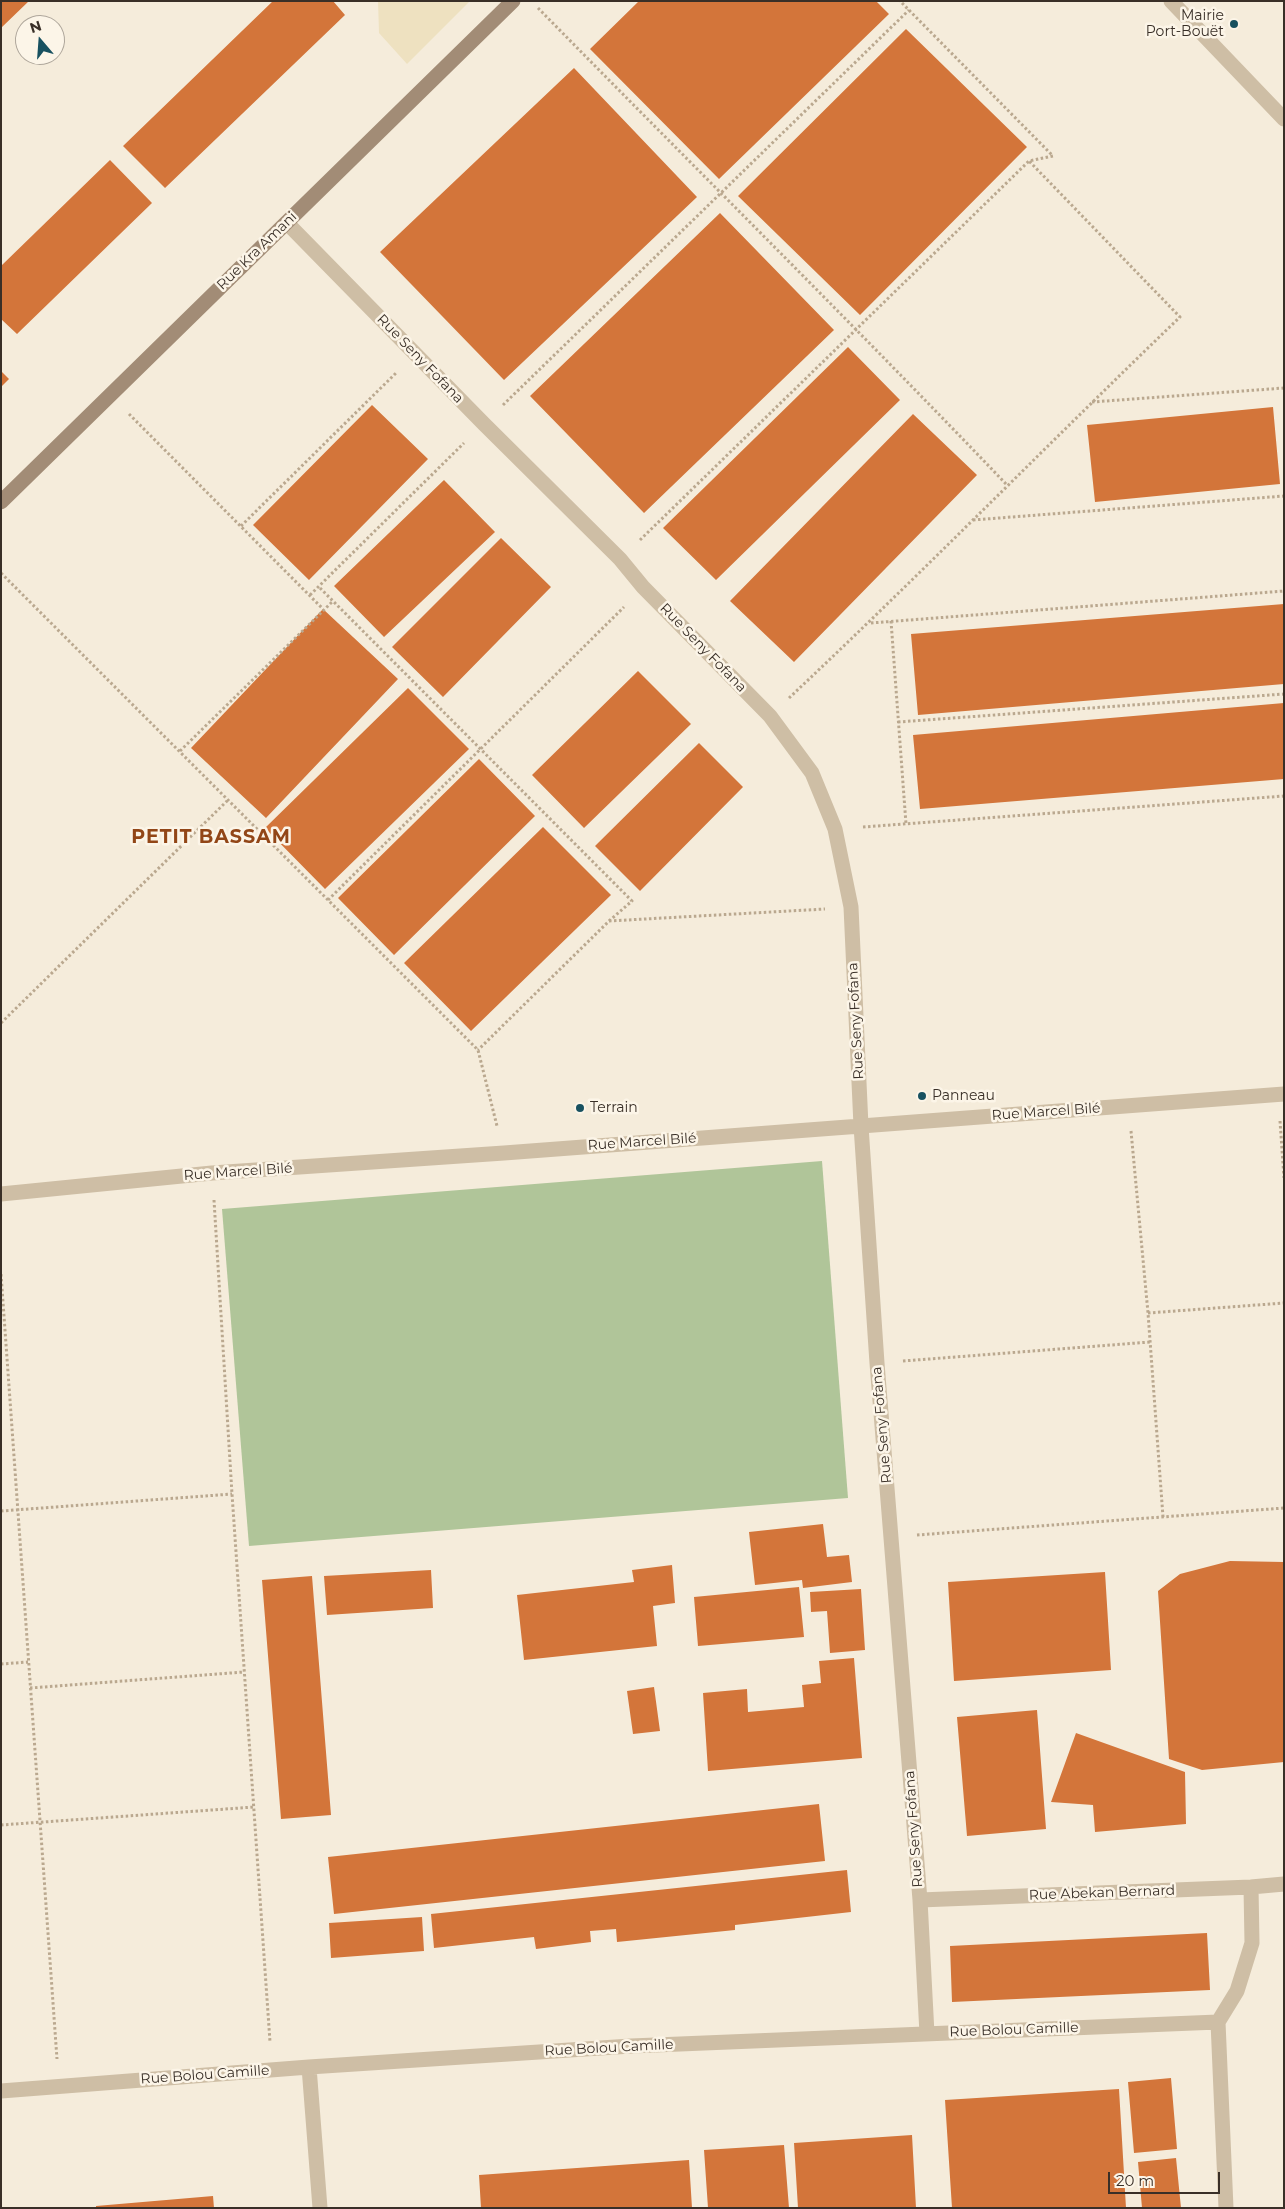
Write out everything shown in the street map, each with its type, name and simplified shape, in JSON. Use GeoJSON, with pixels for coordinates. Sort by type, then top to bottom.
{"type":"FeatureCollection","features":[{"type":"Feature","properties":{"kind":"street","name":"Rue Kra Amani"},"geometry":{"type":"LineString","coordinates":[[1,502],[513,1]]}},
{"type":"Feature","properties":{"kind":"street"},"geometry":{"type":"LineString","coordinates":[[1170,1],[1284,119]]}},
{"type":"Feature","properties":{"kind":"street","name":"Rue Seny Fofana"},"geometry":{"type":"LineString","coordinates":[[286,223],[620,559],[643,587],[770,716],[812,773],[835,829],[851,907],[861,1126],[877,1363],[920,1900],[927,2034]]}},
{"type":"Feature","properties":{"kind":"street","name":"Rue Marcel Bilé"},"geometry":{"type":"LineString","coordinates":[[1,1194],[212,1173],[504,1153],[1281,1094]]}},
{"type":"Feature","properties":{"kind":"street","name":"Rue Abekan Bernard"},"geometry":{"type":"LineString","coordinates":[[920,1900],[1251,1887],[1284,1884]]}},
{"type":"Feature","properties":{"kind":"street"},"geometry":{"type":"LineString","coordinates":[[1226,2208],[1218,2022],[1236,1991],[1252,1943],[1251,1887]]}},
{"type":"Feature","properties":{"kind":"street","name":"Rue Bolou Camille"},"geometry":{"type":"LineString","coordinates":[[1,2091],[309,2067],[632,2046],[1218,2022]]}},
{"type":"Feature","properties":{"kind":"street"},"geometry":{"type":"LineString","coordinates":[[309,2067],[320,2208]]}},
{"type":"Feature","properties":{"kind":"path"},"geometry":{"type":"LineString","coordinates":[[531,1],[857,329],[1007,485]]}},
{"type":"Feature","properties":{"kind":"path"},"geometry":{"type":"LineString","coordinates":[[620,559],[1029,161],[1053,156],[900,1]]}},
{"type":"Feature","properties":{"kind":"path"},"geometry":{"type":"LineString","coordinates":[[310,595],[320,588],[484,424],[910,10]]}},
{"type":"Feature","properties":{"kind":"path"},"geometry":{"type":"LineString","coordinates":[[770,716],[869,623],[971,520],[1180,317],[1029,161]]}},
{"type":"Feature","properties":{"kind":"path"},"geometry":{"type":"LineString","coordinates":[[241,526],[416,354]]}},
{"type":"Feature","properties":{"kind":"path"},"geometry":{"type":"LineString","coordinates":[[1091,402],[1284,388]]}},
{"type":"Feature","properties":{"kind":"path"},"geometry":{"type":"LineString","coordinates":[[110,395],[323,609]]}},
{"type":"Feature","properties":{"kind":"path"},"geometry":{"type":"LineString","coordinates":[[971,520],[1284,496]]}},
{"type":"Feature","properties":{"kind":"path"},"geometry":{"type":"LineString","coordinates":[[1,572],[180,751],[227,801],[478,1050],[504,1153]]}},
{"type":"Feature","properties":{"kind":"path"},"geometry":{"type":"LineString","coordinates":[[328,900],[643,587]]}},
{"type":"Feature","properties":{"kind":"path"},"geometry":{"type":"LineString","coordinates":[[320,588],[632,900],[608,921],[478,1050]]}},
{"type":"Feature","properties":{"kind":"path"},"geometry":{"type":"LineString","coordinates":[[869,623],[1284,591]]}},
{"type":"Feature","properties":{"kind":"path"},"geometry":{"type":"LineString","coordinates":[[180,751],[333,601]]}},
{"type":"Feature","properties":{"kind":"path"},"geometry":{"type":"LineString","coordinates":[[891,621],[906,824]]}},
{"type":"Feature","properties":{"kind":"path"},"geometry":{"type":"LineString","coordinates":[[898,722],[1284,694]]}},
{"type":"Feature","properties":{"kind":"path"},"geometry":{"type":"LineString","coordinates":[[835,829],[1284,796]]}},
{"type":"Feature","properties":{"kind":"path"},"geometry":{"type":"LineString","coordinates":[[1,1023],[227,801]]}},
{"type":"Feature","properties":{"kind":"path"},"geometry":{"type":"LineString","coordinates":[[608,921],[851,907]]}},
{"type":"Feature","properties":{"kind":"path"},"geometry":{"type":"LineString","coordinates":[[1281,1094],[1284,1178]]}},
{"type":"Feature","properties":{"kind":"path"},"geometry":{"type":"LineString","coordinates":[[1128,1105],[1148,1313],[1163,1517]]}},
{"type":"Feature","properties":{"kind":"path"},"geometry":{"type":"LineString","coordinates":[[212,1173],[272,2070]]}},
{"type":"Feature","properties":{"kind":"path"},"geometry":{"type":"LineString","coordinates":[[1,1274],[59,2087]]}},
{"type":"Feature","properties":{"kind":"path"},"geometry":{"type":"LineString","coordinates":[[1148,1313],[1284,1303]]}},
{"type":"Feature","properties":{"kind":"path"},"geometry":{"type":"LineString","coordinates":[[877,1363],[1150,1342]]}},
{"type":"Feature","properties":{"kind":"path"},"geometry":{"type":"LineString","coordinates":[[1,1511],[232,1494]]}},
{"type":"Feature","properties":{"kind":"path"},"geometry":{"type":"LineString","coordinates":[[891,1537],[1284,1508]]}},
{"type":"Feature","properties":{"kind":"path"},"geometry":{"type":"LineString","coordinates":[[1,1664],[28,1662]]}},
{"type":"Feature","properties":{"kind":"path"},"geometry":{"type":"LineString","coordinates":[[30,1688],[244,1672]]}},
{"type":"Feature","properties":{"kind":"path"},"geometry":{"type":"LineString","coordinates":[[1,1825],[254,1807]]}},
{"type":"Feature","properties":{"kind":"green space"},"geometry":{"type":"Polygon","coordinates":[[[822,1161],[848,1498],[249,1546],[222,1209],[822,1161]]]}},
{"type":"Feature","properties":{"kind":"shaded area"},"geometry":{"type":"Polygon","coordinates":[[[378,1],[470,1],[407,64],[379,33],[378,1]]]}},
{"type":"Feature","properties":{"kind":"building"},"geometry":{"type":"Polygon","coordinates":[[[1,1],[29,1],[1,28],[1,1]]]}},
{"type":"Feature","properties":{"kind":"building"},"geometry":{"type":"Polygon","coordinates":[[[273,1],[333,1],[345,15],[165,188],[123,146],[273,1]]]}},
{"type":"Feature","properties":{"kind":"building"},"geometry":{"type":"Polygon","coordinates":[[[639,1],[876,1],[889,14],[719,179],[590,49],[639,1]]]}},
{"type":"Feature","properties":{"kind":"building"},"geometry":{"type":"Polygon","coordinates":[[[906,29],[1027,147],[860,315],[738,196],[906,29]]]}},
{"type":"Feature","properties":{"kind":"building"},"geometry":{"type":"Polygon","coordinates":[[[574,68],[697,197],[504,380],[380,252],[574,68]]]}},
{"type":"Feature","properties":{"kind":"building"},"geometry":{"type":"Polygon","coordinates":[[[110,160],[152,203],[17,334],[1,319],[1,266],[110,160]]]}},
{"type":"Feature","properties":{"kind":"building"},"geometry":{"type":"Polygon","coordinates":[[[720,213],[834,330],[644,513],[530,396],[720,213]]]}},
{"type":"Feature","properties":{"kind":"building"},"geometry":{"type":"Polygon","coordinates":[[[848,347],[900,400],[716,580],[663,528],[848,347]]]}},
{"type":"Feature","properties":{"kind":"building"},"geometry":{"type":"Polygon","coordinates":[[[1,371],[9,379],[1,387],[1,371]]]}},
{"type":"Feature","properties":{"kind":"building"},"geometry":{"type":"Polygon","coordinates":[[[372,405],[428,459],[309,580],[253,525],[372,405]]]}},
{"type":"Feature","properties":{"kind":"building"},"geometry":{"type":"Polygon","coordinates":[[[1273,407],[1280,484],[1095,502],[1087,425],[1273,407]]]}},
{"type":"Feature","properties":{"kind":"building"},"geometry":{"type":"Polygon","coordinates":[[[913,414],[977,475],[794,662],[730,601],[913,414]]]}},
{"type":"Feature","properties":{"kind":"building"},"geometry":{"type":"Polygon","coordinates":[[[444,480],[495,532],[384,637],[334,586],[444,480]]]}},
{"type":"Feature","properties":{"kind":"building"},"geometry":{"type":"Polygon","coordinates":[[[501,538],[551,587],[443,697],[392,647],[501,538]]]}},
{"type":"Feature","properties":{"kind":"building"},"geometry":{"type":"Polygon","coordinates":[[[1284,604],[1284,684],[918,715],[911,634],[1284,604]]]}},
{"type":"Feature","properties":{"kind":"building"},"geometry":{"type":"Polygon","coordinates":[[[323,609],[398,679],[266,818],[191,748],[323,609]]]}},
{"type":"Feature","properties":{"kind":"building"},"geometry":{"type":"Polygon","coordinates":[[[638,671],[691,724],[584,828],[532,775],[638,671]]]}},
{"type":"Feature","properties":{"kind":"building"},"geometry":{"type":"Polygon","coordinates":[[[408,688],[469,749],[325,889],[265,828],[408,688]]]}},
{"type":"Feature","properties":{"kind":"building"},"geometry":{"type":"Polygon","coordinates":[[[1284,703],[1284,779],[920,809],[913,735],[1284,703]]]}},
{"type":"Feature","properties":{"kind":"building"},"geometry":{"type":"Polygon","coordinates":[[[699,743],[743,787],[640,891],[595,846],[699,743]]]}},
{"type":"Feature","properties":{"kind":"building"},"geometry":{"type":"Polygon","coordinates":[[[479,759],[535,816],[394,955],[338,898],[479,759]]]}},
{"type":"Feature","properties":{"kind":"building"},"geometry":{"type":"Polygon","coordinates":[[[543,827],[611,895],[471,1031],[404,963],[543,827]]]}},
{"type":"Feature","properties":{"kind":"building"},"geometry":{"type":"Polygon","coordinates":[[[823,1524],[827,1557],[849,1555],[852,1582],[803,1588],[802,1580],[755,1585],[749,1532],[823,1524]]]}},
{"type":"Feature","properties":{"kind":"building"},"geometry":{"type":"Polygon","coordinates":[[[1230,1561],[1284,1562],[1284,1762],[1202,1770],[1169,1759],[1158,1591],[1180,1574],[1230,1561]]]}},
{"type":"Feature","properties":{"kind":"building"},"geometry":{"type":"Polygon","coordinates":[[[672,1565],[675,1603],[653,1606],[657,1646],[524,1660],[517,1595],[634,1582],[632,1570],[672,1565]]]}},
{"type":"Feature","properties":{"kind":"building"},"geometry":{"type":"Polygon","coordinates":[[[431,1570],[433,1608],[327,1615],[324,1576],[431,1570]]]}},
{"type":"Feature","properties":{"kind":"building"},"geometry":{"type":"Polygon","coordinates":[[[1105,1572],[1111,1670],[954,1681],[948,1582],[1105,1572]]]}},
{"type":"Feature","properties":{"kind":"building"},"geometry":{"type":"Polygon","coordinates":[[[312,1576],[331,1815],[281,1819],[262,1580],[312,1576]]]}},
{"type":"Feature","properties":{"kind":"building"},"geometry":{"type":"Polygon","coordinates":[[[799,1587],[804,1637],[698,1646],[694,1597],[799,1587]]]}},
{"type":"Feature","properties":{"kind":"building"},"geometry":{"type":"Polygon","coordinates":[[[861,1589],[865,1650],[830,1653],[827,1611],[811,1612],[810,1592],[861,1589]]]}},
{"type":"Feature","properties":{"kind":"building"},"geometry":{"type":"Polygon","coordinates":[[[854,1658],[862,1758],[708,1771],[703,1693],[747,1689],[748,1712],[804,1707],[802,1685],[821,1683],[819,1661],[854,1658]]]}},
{"type":"Feature","properties":{"kind":"building"},"geometry":{"type":"Polygon","coordinates":[[[654,1687],[660,1731],[633,1734],[627,1691],[654,1687]]]}},
{"type":"Feature","properties":{"kind":"building"},"geometry":{"type":"Polygon","coordinates":[[[1037,1710],[1046,1829],[967,1836],[957,1717],[1037,1710]]]}},
{"type":"Feature","properties":{"kind":"building"},"geometry":{"type":"Polygon","coordinates":[[[1076,1733],[1185,1772],[1186,1824],[1095,1832],[1093,1805],[1051,1802],[1076,1733]]]}},
{"type":"Feature","properties":{"kind":"building"},"geometry":{"type":"Polygon","coordinates":[[[819,1804],[825,1861],[334,1914],[328,1857],[819,1804]]]}},
{"type":"Feature","properties":{"kind":"building"},"geometry":{"type":"Polygon","coordinates":[[[847,1870],[851,1912],[735,1925],[735,1930],[617,1942],[616,1929],[590,1931],[591,1942],[536,1949],[534,1937],[434,1948],[431,1914],[847,1870]]]}},
{"type":"Feature","properties":{"kind":"building"},"geometry":{"type":"Polygon","coordinates":[[[422,1917],[424,1951],[331,1958],[329,1923],[422,1917]]]}},
{"type":"Feature","properties":{"kind":"building"},"geometry":{"type":"Polygon","coordinates":[[[1207,1933],[1210,1990],[952,2002],[950,1946],[1207,1933]]]}},
{"type":"Feature","properties":{"kind":"building"},"geometry":{"type":"Polygon","coordinates":[[[1171,2078],[1177,2149],[1134,2153],[1128,2082],[1171,2078]]]}},
{"type":"Feature","properties":{"kind":"building"},"geometry":{"type":"Polygon","coordinates":[[[1119,2089],[1126,2208],[952,2208],[945,2100],[1119,2089]]]}},
{"type":"Feature","properties":{"kind":"building"},"geometry":{"type":"Polygon","coordinates":[[[912,2135],[916,2208],[798,2208],[794,2143],[912,2135]]]}},
{"type":"Feature","properties":{"kind":"building"},"geometry":{"type":"Polygon","coordinates":[[[784,2145],[789,2208],[708,2208],[704,2150],[784,2145]]]}},
{"type":"Feature","properties":{"kind":"building"},"geometry":{"type":"Polygon","coordinates":[[[1176,2158],[1181,2208],[1142,2208],[1138,2162],[1176,2158]]]}},
{"type":"Feature","properties":{"kind":"building"},"geometry":{"type":"Polygon","coordinates":[[[689,2160],[692,2208],[481,2208],[479,2175],[689,2160]]]}},
{"type":"Feature","properties":{"kind":"building"},"geometry":{"type":"Polygon","coordinates":[[[213,2196],[214,2208],[96,2208],[96,2206],[213,2196]]]}},
{"type":"Feature","properties":{"kind":"place","name":"Mairie Port-Bouët"},"geometry":{"type":"Point","coordinates":[1234,24]}},
{"type":"Feature","properties":{"kind":"place","name":"Panneau"},"geometry":{"type":"Point","coordinates":[922,1096]}},
{"type":"Feature","properties":{"kind":"place","name":"Terrain"},"geometry":{"type":"Point","coordinates":[580,1108]}},
{"type":"Feature","properties":{"kind":"district","name":"PETIT BASSAM"},"geometry":{"type":"Point","coordinates":[211,837]}}]}
